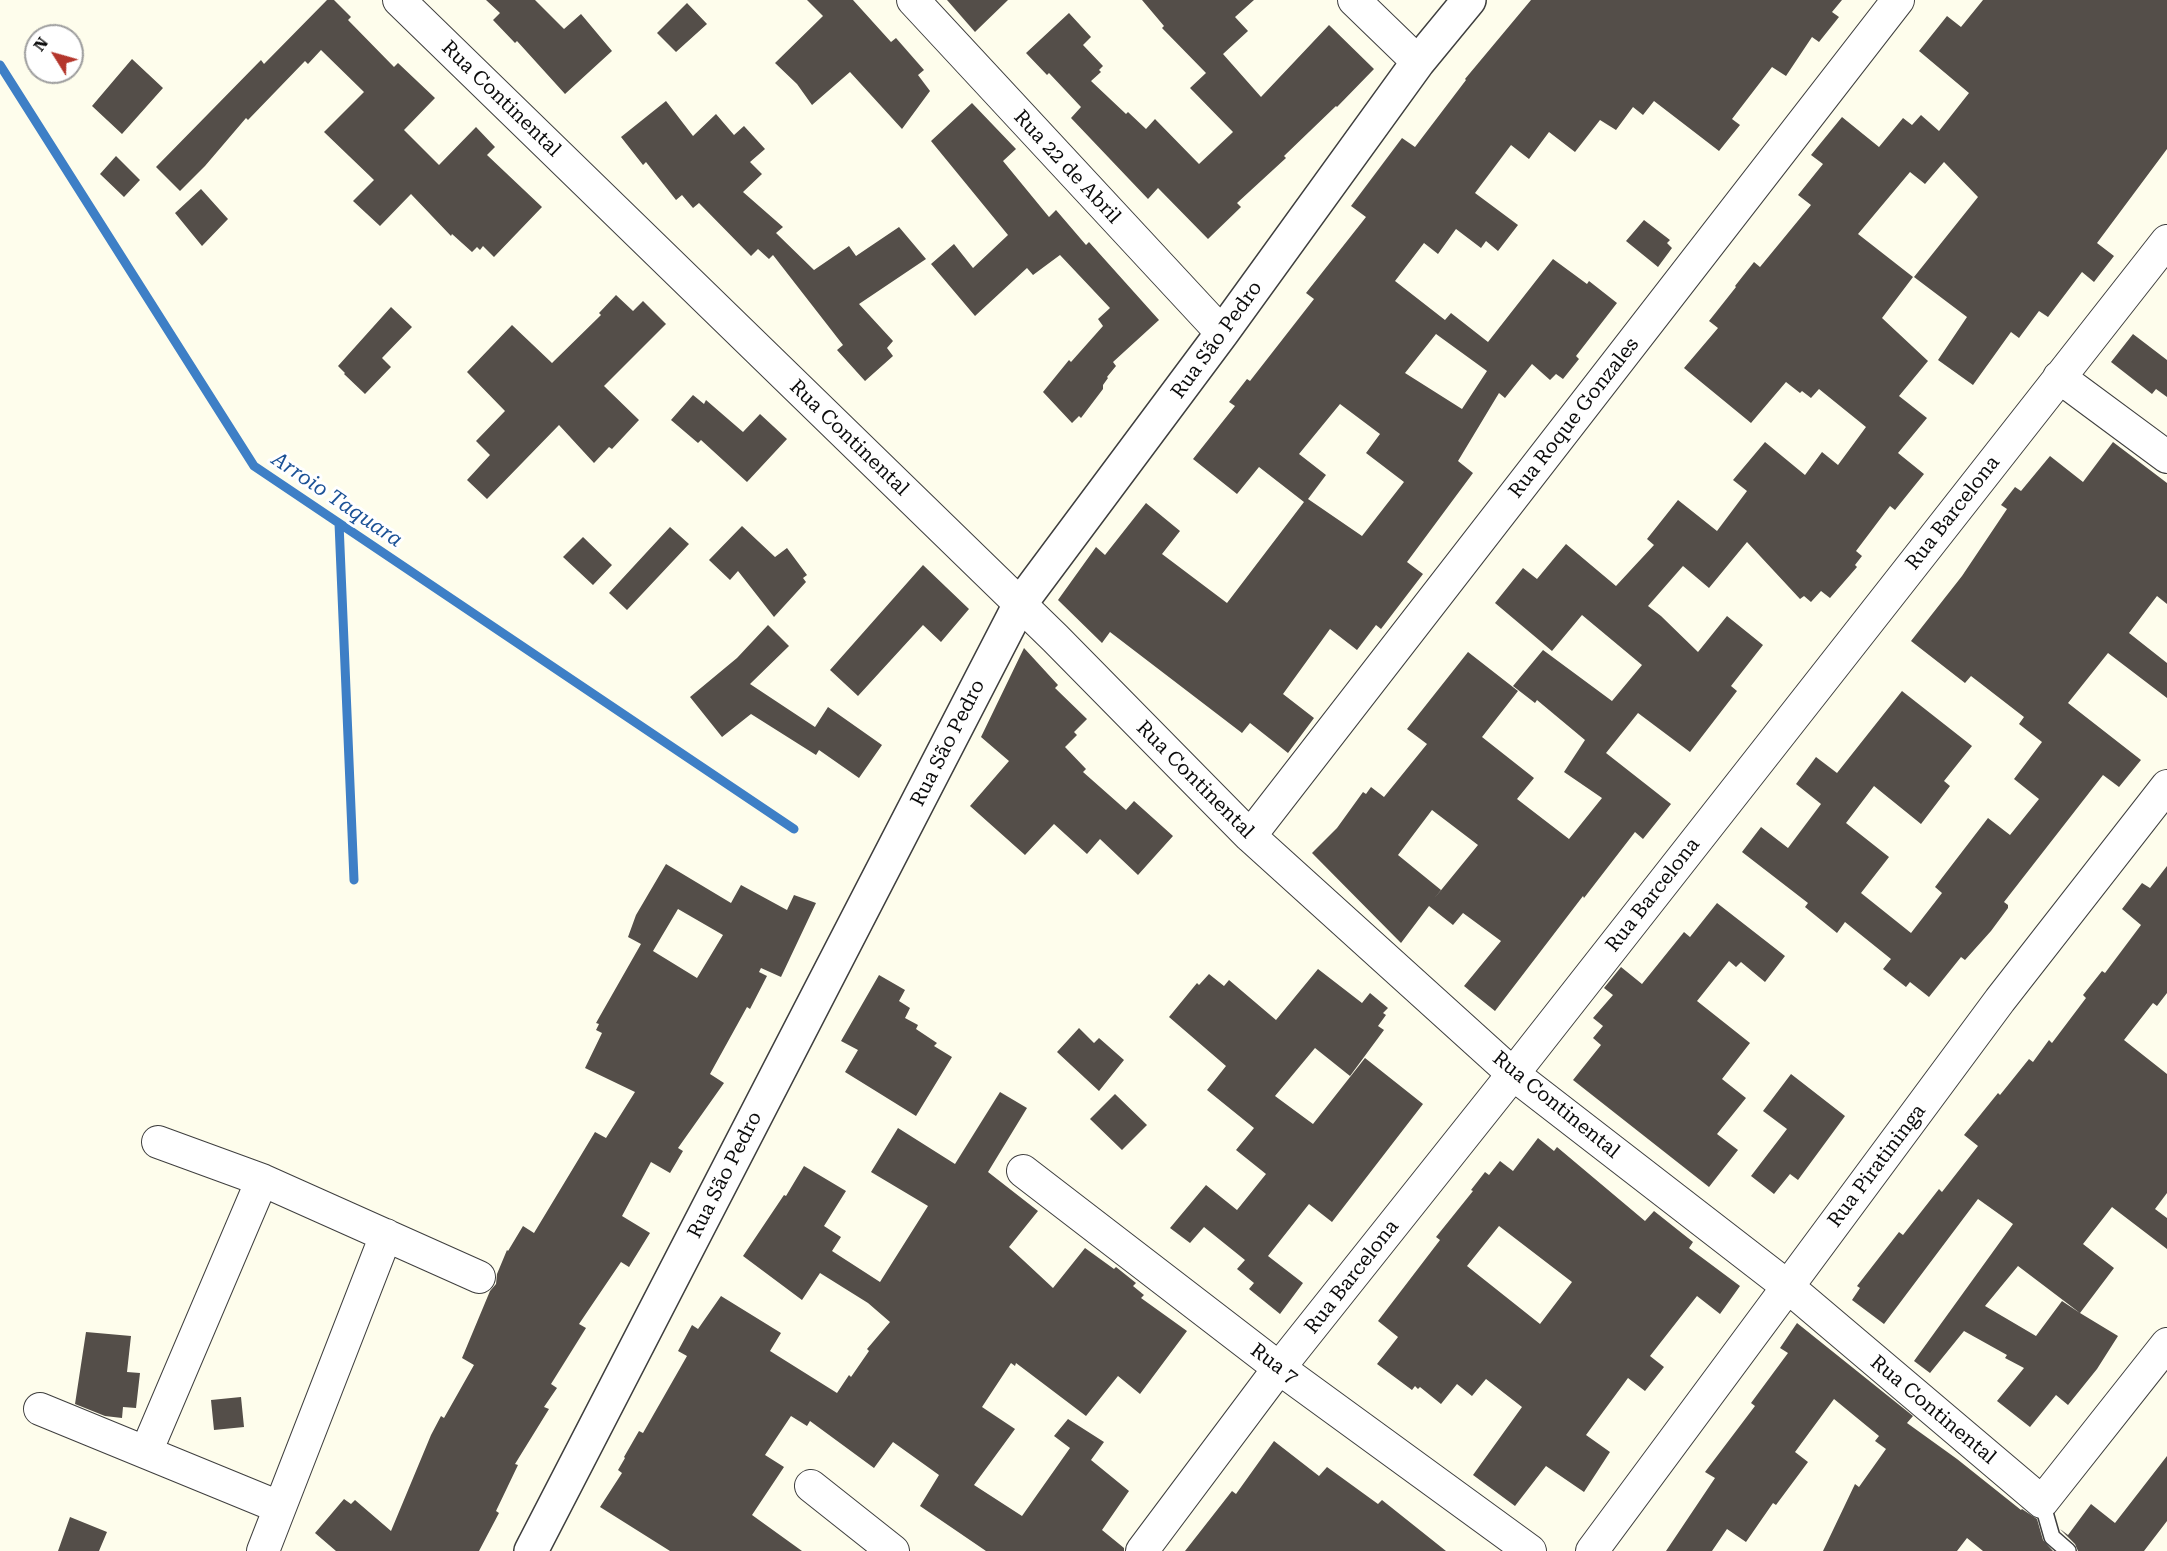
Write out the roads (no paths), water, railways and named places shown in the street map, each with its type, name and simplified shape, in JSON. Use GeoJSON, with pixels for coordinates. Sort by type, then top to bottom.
{"type":"FeatureCollection","features":[{"type":"Feature","properties":{"kind":"street","name":"Rua Continental"},"geometry":{"type":"LineString","coordinates":[[399,0],[1020,604],[1250,836],[1513,1074],[1787,1286],[2042,1502]]}},
{"type":"Feature","properties":{"kind":"street","name":"Rua 22 de Abril"},"geometry":{"type":"LineString","coordinates":[[913,0],[1222,333]]}},
{"type":"Feature","properties":{"kind":"street"},"geometry":{"type":"LineString","coordinates":[[1354,0],[1418,62]]}},
{"type":"Feature","properties":{"kind":"street","name":"Rua São Pedro"},"geometry":{"type":"LineString","coordinates":[[531,1551],[1020,604],[1222,333],[1418,62],[1469,0]]}},
{"type":"Feature","properties":{"kind":"street","name":"Rua Roque Gonzales"},"geometry":{"type":"LineString","coordinates":[[1250,836],[1898,0]]}},
{"type":"Feature","properties":{"kind":"street","name":"Rua Barcelona"},"geometry":{"type":"LineString","coordinates":[[1142,1551],[1279,1368],[1513,1074],[2167,241]]}},
{"type":"Feature","properties":{"kind":"street"},"geometry":{"type":"LineString","coordinates":[[2059,377],[2167,457]]}},
{"type":"Feature","properties":{"kind":"street","name":"Rua Piratininga"},"geometry":{"type":"LineString","coordinates":[[1592,1551],[2000,999],[2167,786]]}},
{"type":"Feature","properties":{"kind":"street"},"geometry":{"type":"LineString","coordinates":[[158,1142],[262,1180],[479,1277]]}},
{"type":"Feature","properties":{"kind":"street","name":"Rua 7"},"geometry":{"type":"LineString","coordinates":[[1023,1171],[1279,1368],[1530,1551]]}},
{"type":"Feature","properties":{"kind":"street"},"geometry":{"type":"LineString","coordinates":[[146,1452],[262,1180]]}},
{"type":"Feature","properties":{"kind":"street"},"geometry":{"type":"LineString","coordinates":[[262,1551],[386,1235]]}},
{"type":"Feature","properties":{"kind":"street"},"geometry":{"type":"LineString","coordinates":[[2042,1502],[2167,1344]]}},
{"type":"Feature","properties":{"kind":"street"},"geometry":{"type":"LineString","coordinates":[[40,1409],[279,1508]]}},
{"type":"Feature","properties":{"kind":"street"},"geometry":{"type":"LineString","coordinates":[[811,1486],[893,1551]]}},
{"type":"Feature","properties":{"kind":"lane"},"geometry":{"type":"LineString","coordinates":[[2042,1502],[2052,1537],[2068,1551]]}},
{"type":"Feature","properties":{"kind":"waterway","name":"Arroio Taquara"},"geometry":{"type":"LineString","coordinates":[[0,65],[254,466],[794,829]]}},
{"type":"Feature","properties":{"kind":"waterway"},"geometry":{"type":"LineString","coordinates":[[339,523],[354,880]]}}]}
